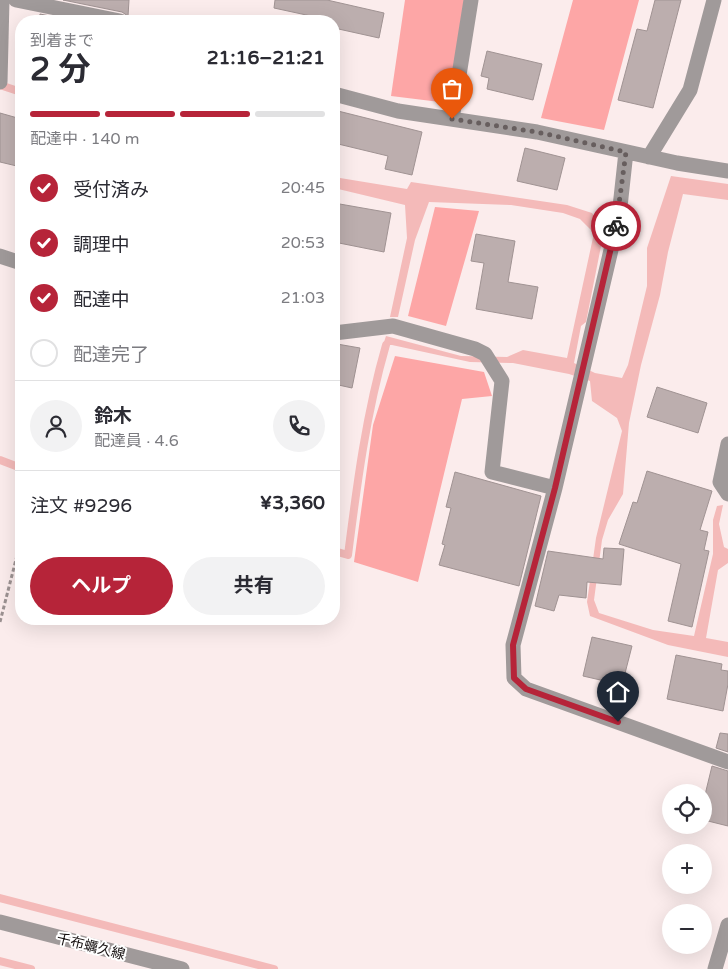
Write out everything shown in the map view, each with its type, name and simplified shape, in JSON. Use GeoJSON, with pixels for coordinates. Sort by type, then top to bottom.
{"type":"FeatureCollection","features":[{"type":"Feature","properties":{"kind":"street"},"geometry":{"type":"LineString","coordinates":[[1,79],[0,31],[3,14],[2,0]]}},
{"type":"Feature","properties":{"kind":"street"},"geometry":{"type":"LineString","coordinates":[[16,0],[90,15]]}},
{"type":"Feature","properties":{"kind":"street"},"geometry":{"type":"LineString","coordinates":[[452,119],[471,0]]}},
{"type":"Feature","properties":{"kind":"street"},"geometry":{"type":"LineString","coordinates":[[649,157],[690,90],[714,0]]}},
{"type":"Feature","properties":{"kind":"street"},"geometry":{"type":"LineString","coordinates":[[340,96],[398,111],[537,132],[649,157],[728,171]]}},
{"type":"Feature","properties":{"kind":"street"},"geometry":{"type":"LineString","coordinates":[[626,152],[619,216],[555,488],[513,645],[514,678],[526,689],[728,762]]}},
{"type":"Feature","properties":{"kind":"street"},"geometry":{"type":"LineString","coordinates":[[0,256],[15,261]]}},
{"type":"Feature","properties":{"kind":"street"},"geometry":{"type":"LineString","coordinates":[[340,332],[392,326],[475,348],[485,354],[502,381],[492,472],[555,488]]}},
{"type":"Feature","properties":{"kind":"street"},"geometry":{"type":"LineString","coordinates":[[728,444],[720,482],[728,494]]}},
{"type":"Feature","properties":{"kind":"street","name":"千布蠣久線"},"geometry":{"type":"LineString","coordinates":[[0,922],[182,969]]}},
{"type":"Feature","properties":{"kind":"street"},"geometry":{"type":"LineString","coordinates":[[715,969],[728,925]]}},
{"type":"Feature","properties":{"kind":"path"},"geometry":{"type":"LineString","coordinates":[[0,622],[15,563]]}},
{"type":"Feature","properties":{"kind":"shaded area"},"geometry":{"type":"Polygon","coordinates":[[[405,0],[464,0],[448,103],[391,96],[405,0]]]}},
{"type":"Feature","properties":{"kind":"shaded area"},"geometry":{"type":"Polygon","coordinates":[[[573,0],[639,0],[604,130],[541,118],[573,0]]]}},
{"type":"Feature","properties":{"kind":"shaded area"},"geometry":{"type":"Polygon","coordinates":[[[671,176],[728,184],[728,200],[683,194],[668,252],[660,295],[641,365],[629,423],[623,494],[608,520],[602,540],[594,600],[599,613],[653,630],[694,636],[713,554],[713,520],[717,506],[723,505],[719,524],[724,547],[728,549],[728,563],[718,570],[706,638],[728,642],[728,657],[668,645],[590,616],[587,602],[596,538],[622,431],[617,418],[592,401],[590,381],[569,374],[513,363],[470,362],[392,345],[383,345],[386,336],[461,356],[507,357],[523,350],[567,358],[594,233],[580,219],[563,213],[511,205],[429,202],[415,240],[398,317],[390,317],[407,238],[405,205],[340,189],[340,178],[407,189],[411,182],[567,205],[592,213],[604,231],[586,322],[581,326],[574,363],[595,373],[622,378],[628,365],[647,286],[647,248],[671,176]]]}},
{"type":"Feature","properties":{"kind":"shaded area"},"geometry":{"type":"Polygon","coordinates":[[[435,207],[479,211],[446,326],[408,316],[435,207]]]}},
{"type":"Feature","properties":{"kind":"shaded area"},"geometry":{"type":"Polygon","coordinates":[[[395,356],[484,372],[492,396],[462,399],[418,582],[354,562],[373,425],[395,356]]]}},
{"type":"Feature","properties":{"kind":"building"},"geometry":{"type":"Polygon","coordinates":[[[63,0],[129,0],[128,15],[122,12],[63,0]]]}},
{"type":"Feature","properties":{"kind":"building"},"geometry":{"type":"Polygon","coordinates":[[[275,0],[327,0],[384,13],[379,38],[340,29],[340,15],[306,15],[274,8],[275,0]]]}},
{"type":"Feature","properties":{"kind":"building"},"geometry":{"type":"Polygon","coordinates":[[[655,0],[681,0],[653,108],[618,100],[637,29],[647,31],[655,0]]]}},
{"type":"Feature","properties":{"kind":"building"},"geometry":{"type":"Polygon","coordinates":[[[487,51],[542,64],[533,100],[487,89],[489,78],[481,76],[487,51]]]}},
{"type":"Feature","properties":{"kind":"building"},"geometry":{"type":"Polygon","coordinates":[[[340,112],[422,132],[412,175],[385,169],[388,156],[340,144],[340,112]]]}},
{"type":"Feature","properties":{"kind":"building"},"geometry":{"type":"Polygon","coordinates":[[[0,113],[15,117],[15,166],[0,162],[0,113]]]}},
{"type":"Feature","properties":{"kind":"building"},"geometry":{"type":"Polygon","coordinates":[[[525,148],[565,158],[557,190],[517,181],[525,148]]]}},
{"type":"Feature","properties":{"kind":"building"},"geometry":{"type":"Polygon","coordinates":[[[340,204],[391,213],[384,252],[340,243],[340,204]]]}},
{"type":"Feature","properties":{"kind":"building"},"geometry":{"type":"Polygon","coordinates":[[[476,234],[515,241],[508,282],[538,287],[532,319],[476,309],[484,263],[471,261],[476,234]]]}},
{"type":"Feature","properties":{"kind":"building"},"geometry":{"type":"Polygon","coordinates":[[[340,345],[360,348],[352,388],[340,385],[340,345]]]}},
{"type":"Feature","properties":{"kind":"building"},"geometry":{"type":"Polygon","coordinates":[[[657,387],[707,403],[698,433],[647,417],[657,387]]]}},
{"type":"Feature","properties":{"kind":"building"},"geometry":{"type":"Polygon","coordinates":[[[647,471],[712,491],[700,530],[708,532],[704,550],[709,551],[692,627],[668,621],[681,564],[619,544],[633,502],[637,503],[647,471]]]}},
{"type":"Feature","properties":{"kind":"building"},"geometry":{"type":"Polygon","coordinates":[[[455,472],[541,496],[519,586],[439,565],[445,545],[442,544],[451,508],[446,507],[455,472]]]}},
{"type":"Feature","properties":{"kind":"building"},"geometry":{"type":"Polygon","coordinates":[[[604,548],[624,549],[621,585],[587,582],[586,598],[559,595],[554,611],[535,606],[548,551],[603,559],[604,548]]]}},
{"type":"Feature","properties":{"kind":"building"},"geometry":{"type":"Polygon","coordinates":[[[592,637],[632,646],[622,685],[583,676],[592,637]]]}},
{"type":"Feature","properties":{"kind":"building"},"geometry":{"type":"Polygon","coordinates":[[[676,655],[722,664],[721,670],[728,671],[728,684],[723,711],[667,699],[676,655]]]}},
{"type":"Feature","properties":{"kind":"building"},"geometry":{"type":"Polygon","coordinates":[[[720,733],[728,734],[728,752],[716,748],[720,733]]]}},
{"type":"Feature","properties":{"kind":"building"},"geometry":{"type":"Polygon","coordinates":[[[712,766],[728,771],[728,826],[712,822],[712,784],[708,784],[712,766]]]}},
{"type":"Feature","properties":{"kind":"waterway"},"geometry":{"type":"LineString","coordinates":[[0,85],[15,90]]}},
{"type":"Feature","properties":{"kind":"waterway"},"geometry":{"type":"LineString","coordinates":[[340,553],[348,555],[368,423],[386,345]]}},
{"type":"Feature","properties":{"kind":"waterway"},"geometry":{"type":"LineString","coordinates":[[0,460],[15,466]]}},
{"type":"Feature","properties":{"kind":"waterway"},"geometry":{"type":"LineString","coordinates":[[0,898],[274,969]]}},
{"type":"Feature","properties":{"kind":"waterway"},"geometry":{"type":"LineString","coordinates":[[0,961],[31,969]]}},
{"type":"Feature","properties":{"kind":"way so far"},"geometry":{"type":"LineString","coordinates":[[452,119],[537,132],[626,152],[619,216],[616,226]]}},
{"type":"Feature","properties":{"kind":"route"},"geometry":{"type":"LineString","coordinates":[[616,226],[555,488],[513,645],[514,678],[526,689],[618,722]]}}]}
